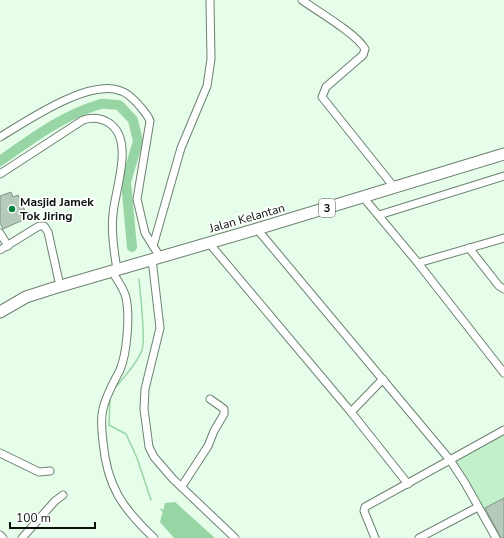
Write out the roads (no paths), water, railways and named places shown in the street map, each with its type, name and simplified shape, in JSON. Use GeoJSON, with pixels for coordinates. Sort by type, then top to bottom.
{"type":"FeatureCollection","features":[{"type":"Feature","properties":{"kind":"highway","name":"Jalan Kelantan"},"geometry":{"type":"LineString","coordinates":[[0,312],[26,298],[60,286],[257,229],[504,154]]}},
{"type":"Feature","properties":{"kind":"street"},"geometry":{"type":"LineString","coordinates":[[210,0],[211,60],[207,86],[181,148],[153,246],[160,328],[145,389],[144,409],[147,440],[157,461],[173,479],[235,538]]}},
{"type":"Feature","properties":{"kind":"street"},"geometry":{"type":"LineString","coordinates":[[302,0],[354,37],[363,45],[365,49],[362,55],[326,87],[322,97],[394,187]]}},
{"type":"Feature","properties":{"kind":"street"},"geometry":{"type":"LineString","coordinates":[[0,137],[68,98],[115,89],[126,93],[139,105],[150,121],[137,199],[141,222],[153,246]]}},
{"type":"Feature","properties":{"kind":"street"},"geometry":{"type":"LineString","coordinates":[[0,174],[83,120],[89,118],[102,119],[112,125],[120,136],[123,149],[113,214],[116,270],[126,298],[126,343],[123,361],[103,408],[101,429],[105,462],[109,478],[116,495],[146,535],[154,538]]}},
{"type":"Feature","properties":{"kind":"street"},"geometry":{"type":"LineString","coordinates":[[379,215],[504,176]]}},
{"type":"Feature","properties":{"kind":"street"},"geometry":{"type":"LineString","coordinates":[[363,197],[504,372]]}},
{"type":"Feature","properties":{"kind":"street"},"geometry":{"type":"LineString","coordinates":[[0,250],[39,226],[44,226],[48,232],[60,286]]}},
{"type":"Feature","properties":{"kind":"street"},"geometry":{"type":"LineString","coordinates":[[257,229],[450,460],[465,483],[496,538]]}},
{"type":"Feature","properties":{"kind":"street"},"geometry":{"type":"LineString","coordinates":[[0,233],[8,246]]}},
{"type":"Feature","properties":{"kind":"street"},"geometry":{"type":"LineString","coordinates":[[418,264],[504,238]]}},
{"type":"Feature","properties":{"kind":"street"},"geometry":{"type":"LineString","coordinates":[[208,243],[350,412],[408,484]]}},
{"type":"Feature","properties":{"kind":"street"},"geometry":{"type":"LineString","coordinates":[[469,248],[504,289]]}},
{"type":"Feature","properties":{"kind":"street"},"geometry":{"type":"LineString","coordinates":[[350,412],[383,379]]}},
{"type":"Feature","properties":{"kind":"street"},"geometry":{"type":"LineString","coordinates":[[182,486],[208,446],[214,431],[224,414],[224,409],[210,399]]}},
{"type":"Feature","properties":{"kind":"street"},"geometry":{"type":"LineString","coordinates":[[375,538],[364,509],[504,430]]}},
{"type":"Feature","properties":{"kind":"street"},"geometry":{"type":"LineString","coordinates":[[0,453],[39,472],[50,471]]}},
{"type":"Feature","properties":{"kind":"street"},"geometry":{"type":"LineString","coordinates":[[22,538],[55,501],[63,495]]}},
{"type":"Feature","properties":{"kind":"street"},"geometry":{"type":"LineString","coordinates":[[419,538],[478,507]]}},
{"type":"Feature","properties":{"kind":"street"},"geometry":{"type":"LineString","coordinates":[[0,535],[3,538]]}},
{"type":"Feature","properties":{"kind":"waterway"},"geometry":{"type":"LineString","coordinates":[[0,161],[48,128],[74,114],[101,104],[119,105],[133,120],[138,141],[126,182],[132,247]]}},
{"type":"Feature","properties":{"kind":"waterway"},"geometry":{"type":"LineString","coordinates":[[114,389],[133,366],[142,350],[143,326],[139,279]]}},
{"type":"Feature","properties":{"kind":"waterway"},"geometry":{"type":"LineString","coordinates":[[110,399],[109,425],[126,434],[137,458],[151,500]]}},
{"type":"Feature","properties":{"kind":"waterway"},"geometry":{"type":"LineString","coordinates":[[161,509],[164,512]]}},
{"type":"Feature","properties":{"kind":"place","name":"Masjid Jamek Tok Jiring"},"geometry":{"type":"Point","coordinates":[12,209]}}]}
